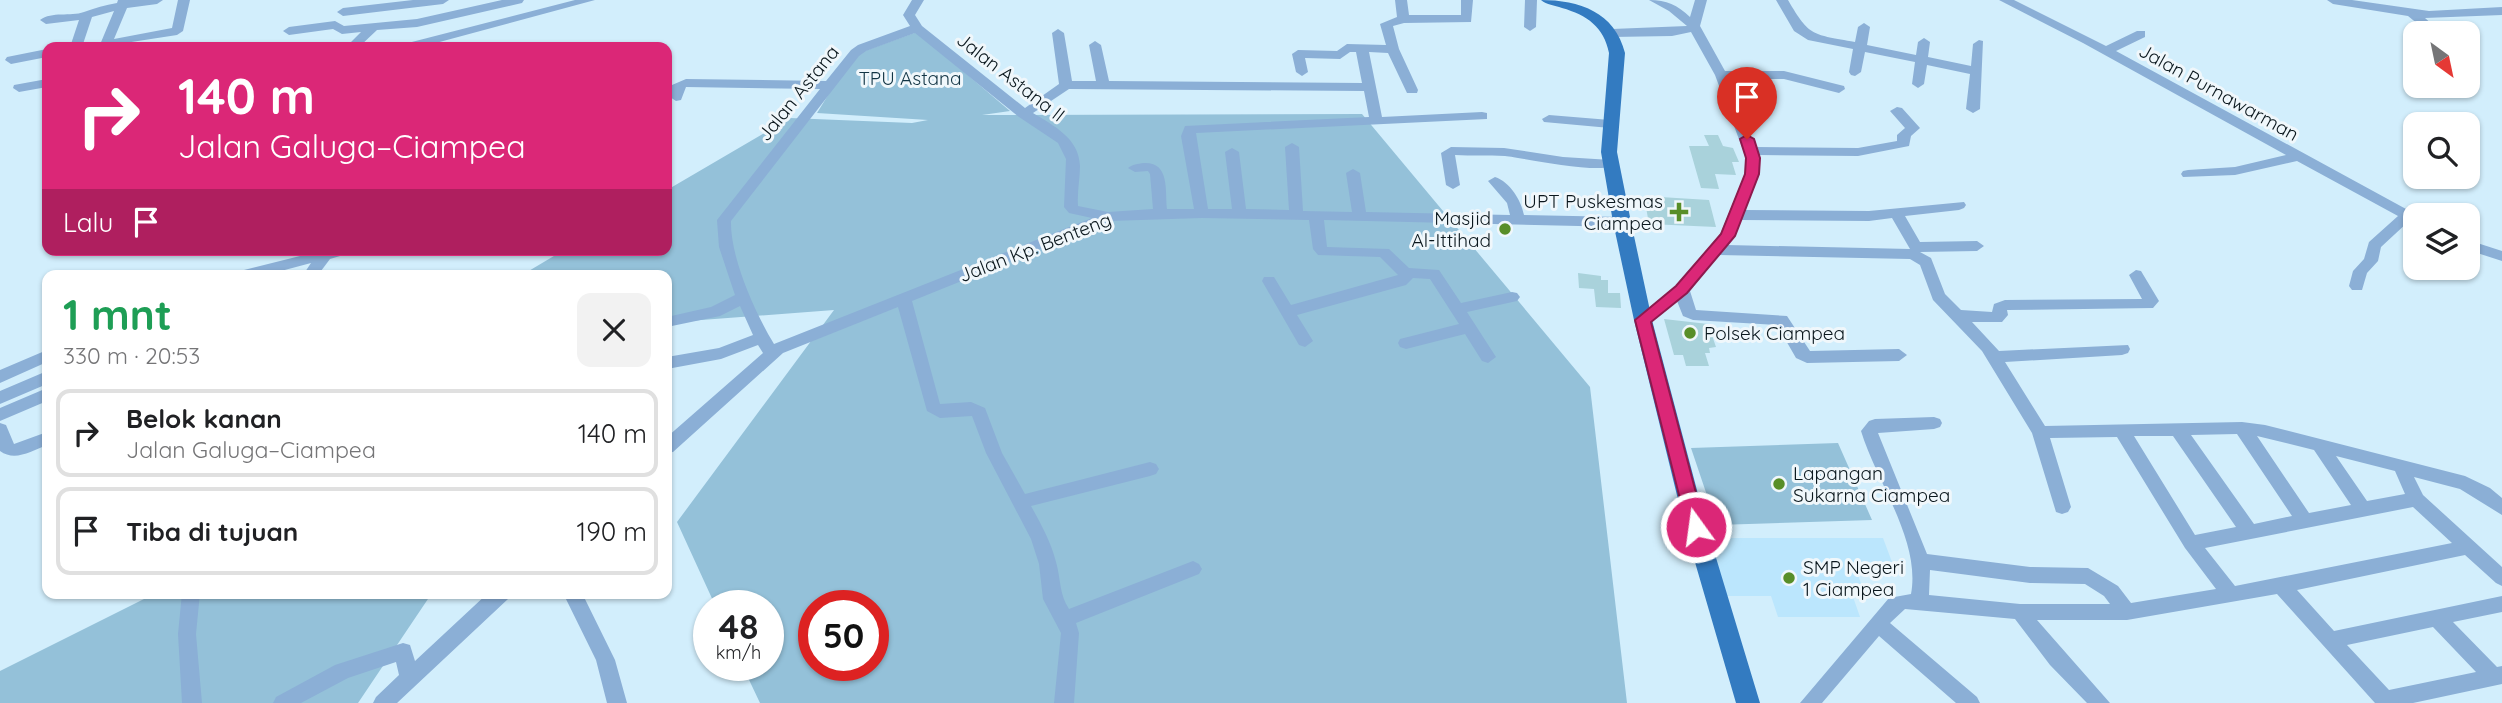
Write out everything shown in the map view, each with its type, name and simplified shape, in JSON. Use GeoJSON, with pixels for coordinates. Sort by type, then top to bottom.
{"type":"FeatureCollection","features":[{"type":"Feature","properties":{"kind":"main road"},"geometry":{"type":"LineString","coordinates":[[1548,0],[1590,14],[1612,33],[1617,53],[1610,124],[1611,164],[1622,222],[1643,320],[1696,527],[1748,703]]}},
{"type":"Feature","properties":{"kind":"street"},"geometry":{"type":"LineString","coordinates":[[46,20],[87,15],[95,10],[123,3],[157,0]]}},
{"type":"Feature","properties":{"kind":"street"},"geometry":{"type":"LineString","coordinates":[[125,42],[177,31],[184,0]]}},
{"type":"Feature","properties":{"kind":"street"},"geometry":{"type":"LineString","coordinates":[[344,12],[389,3],[443,0]]}},
{"type":"Feature","properties":{"kind":"street"},"geometry":{"type":"LineString","coordinates":[[289,32],[334,25],[340,30],[374,27],[459,15],[518,0]]}},
{"type":"Feature","properties":{"kind":"street"},"geometry":{"type":"LineString","coordinates":[[1401,0],[1403,19]]}},
{"type":"Feature","properties":{"kind":"street"},"geometry":{"type":"LineString","coordinates":[[1412,90],[1393,49],[1387,24],[1403,19],[1471,19],[1467,0]]}},
{"type":"Feature","properties":{"kind":"street"},"geometry":{"type":"LineString","coordinates":[[1530,27],[1531,0]]}},
{"type":"Feature","properties":{"kind":"street"},"geometry":{"type":"LineString","coordinates":[[1643,320],[1682,289],[1717,250],[1737,215],[1752,174],[1752,151],[1721,75],[1695,27],[1673,8],[1654,0]]}},
{"type":"Feature","properties":{"kind":"street"},"geometry":{"type":"LineString","coordinates":[[1695,27],[1701,0]]}},
{"type":"Feature","properties":{"kind":"street"},"geometry":{"type":"LineString","coordinates":[[1782,0],[1798,28],[1812,37],[1976,71]]}},
{"type":"Feature","properties":{"kind":"street","name":"Jalan Purnawarman"},"geometry":{"type":"LineString","coordinates":[[2005,0],[2070,31],[2403,214]]}},
{"type":"Feature","properties":{"kind":"street"},"geometry":{"type":"LineString","coordinates":[[2333,0],[2412,14],[2502,10]]}},
{"type":"Feature","properties":{"kind":"street"},"geometry":{"type":"LineString","coordinates":[[428,42],[585,1]]}},
{"type":"Feature","properties":{"kind":"street"},"geometry":{"type":"LineString","coordinates":[[108,42],[123,3]]}},
{"type":"Feature","properties":{"kind":"street"},"geometry":{"type":"LineString","coordinates":[[358,42],[374,27],[389,3]]}},
{"type":"Feature","properties":{"kind":"street"},"geometry":{"type":"LineString","coordinates":[[913,3],[909,15],[917,27]]}},
{"type":"Feature","properties":{"kind":"street"},"geometry":{"type":"LineString","coordinates":[[2412,14],[2421,21]]}},
{"type":"Feature","properties":{"kind":"street"},"geometry":{"type":"LineString","coordinates":[[78,42],[87,15]]}},
{"type":"Feature","properties":{"kind":"street"},"geometry":{"type":"LineString","coordinates":[[459,15],[468,42]]}},
{"type":"Feature","properties":{"kind":"street","name":"Jalan Astana"},"geometry":{"type":"LineString","coordinates":[[745,297],[722,228],[728,213],[855,53],[917,27]]}},
{"type":"Feature","properties":{"kind":"street","name":"Jalan Astana II"},"geometry":{"type":"LineString","coordinates":[[917,27],[1024,114],[1045,125],[1072,153],[1071,207],[1074,210],[1108,217]]}},
{"type":"Feature","properties":{"kind":"street"},"geometry":{"type":"LineString","coordinates":[[1612,33],[1672,32],[1695,27]]}},
{"type":"Feature","properties":{"kind":"street"},"geometry":{"type":"LineString","coordinates":[[1855,72],[1864,27]]}},
{"type":"Feature","properties":{"kind":"street"},"geometry":{"type":"LineString","coordinates":[[1805,32],[1807,49]]}},
{"type":"Feature","properties":{"kind":"street"},"geometry":{"type":"LineString","coordinates":[[1058,33],[1066,85]]}},
{"type":"Feature","properties":{"kind":"street"},"geometry":{"type":"LineString","coordinates":[[2105,51],[2141,34]]}},
{"type":"Feature","properties":{"kind":"street"},"geometry":{"type":"LineString","coordinates":[[1918,84],[1924,43]]}},
{"type":"Feature","properties":{"kind":"street"},"geometry":{"type":"LineString","coordinates":[[1973,109],[1979,44]]}},
{"type":"Feature","properties":{"kind":"street"},"geometry":{"type":"LineString","coordinates":[[1095,45],[1103,85]]}},
{"type":"Feature","properties":{"kind":"street"},"geometry":{"type":"LineString","coordinates":[[1302,72],[1298,54],[1340,55],[1347,48],[1393,49]]}},
{"type":"Feature","properties":{"kind":"street"},"geometry":{"type":"LineString","coordinates":[[1362,50],[1376,121]]}},
{"type":"Feature","properties":{"kind":"street"},"geometry":{"type":"LineString","coordinates":[[11,60],[42,54]]}},
{"type":"Feature","properties":{"kind":"street"},"geometry":{"type":"LineString","coordinates":[[1721,75],[1784,75],[1839,89]]}},
{"type":"Feature","properties":{"kind":"street"},"geometry":{"type":"LineString","coordinates":[[676,97],[678,85],[686,83],[829,85]]}},
{"type":"Feature","properties":{"kind":"street"},"geometry":{"type":"LineString","coordinates":[[19,88],[42,84]]}},
{"type":"Feature","properties":{"kind":"street"},"geometry":{"type":"LineString","coordinates":[[1024,114],[1066,85],[1371,87]]}},
{"type":"Feature","properties":{"kind":"street"},"geometry":{"type":"LineString","coordinates":[[1752,151],[1858,152],[1901,144],[1904,142],[1904,135],[1913,128],[1897,111]]}},
{"type":"Feature","properties":{"kind":"street"},"geometry":{"type":"LineString","coordinates":[[1202,213],[1188,136],[1190,129],[1482,116]]}},
{"type":"Feature","properties":{"kind":"street"},"geometry":{"type":"LineString","coordinates":[[1549,118],[1610,124]]}},
{"type":"Feature","properties":{"kind":"street"},"geometry":{"type":"LineString","coordinates":[[1292,147],[1296,215]]}},
{"type":"Feature","properties":{"kind":"street"},"geometry":{"type":"LineString","coordinates":[[1453,185],[1448,153],[1451,151],[1504,152],[1562,161],[1611,164]]}},
{"type":"Feature","properties":{"kind":"street"},"geometry":{"type":"LineString","coordinates":[[1233,152],[1240,214]]}},
{"type":"Feature","properties":{"kind":"street"},"geometry":{"type":"LineString","coordinates":[[2188,174],[2235,171],[2296,157]]}},
{"type":"Feature","properties":{"kind":"street"},"geometry":{"type":"LineString","coordinates":[[1135,168],[1152,167],[1157,173],[1160,214]]}},
{"type":"Feature","properties":{"kind":"street"},"geometry":{"type":"LineString","coordinates":[[1353,173],[1360,217]]}},
{"type":"Feature","properties":{"kind":"street"},"geometry":{"type":"LineString","coordinates":[[1495,181],[1514,202],[1518,220]]}},
{"type":"Feature","properties":{"kind":"street"},"geometry":{"type":"LineString","coordinates":[[1737,215],[1869,216],[1959,205]]}},
{"type":"Feature","properties":{"kind":"street","name":"Jalan Kp. Benteng"},"geometry":{"type":"LineString","coordinates":[[672,442],[771,353],[1108,217],[1202,213],[1622,222]]}},
{"type":"Feature","properties":{"kind":"street"},"geometry":{"type":"LineString","coordinates":[[1896,213],[1916,247],[1977,246]]}},
{"type":"Feature","properties":{"kind":"street"},"geometry":{"type":"LineString","coordinates":[[1316,216],[1320,249],[1324,252],[1384,252],[1401,270],[1409,274],[1434,274],[1488,358]]}},
{"type":"Feature","properties":{"kind":"street"},"geometry":{"type":"LineString","coordinates":[[2357,286],[2360,271],[2371,261],[2374,245],[2403,224]]}},
{"type":"Feature","properties":{"kind":"street"},"geometry":{"type":"LineString","coordinates":[[2480,249],[2502,257]]}},
{"type":"Feature","properties":{"kind":"street"},"geometry":{"type":"LineString","coordinates":[[1717,250],[1913,254],[1926,262],[1938,296],[1977,333],[2040,432],[2062,507]]}},
{"type":"Feature","properties":{"kind":"street"},"geometry":{"type":"LineString","coordinates":[[268,270],[314,260]]}},
{"type":"Feature","properties":{"kind":"street"},"geometry":{"type":"LineString","coordinates":[[1287,312],[1401,281],[1409,274]]}},
{"type":"Feature","properties":{"kind":"street"},"geometry":{"type":"LineString","coordinates":[[1957,315],[1997,318],[2000,315],[1999,308],[2005,305],[2148,304],[2151,301],[2136,275]]}},
{"type":"Feature","properties":{"kind":"street"},"geometry":{"type":"LineString","coordinates":[[1269,281],[1305,341]]}},
{"type":"Feature","properties":{"kind":"street"},"geometry":{"type":"LineString","coordinates":[[1682,289],[1688,312],[1693,316],[1782,320],[1802,354],[1807,357],[1899,355]]}},
{"type":"Feature","properties":{"kind":"street"},"geometry":{"type":"LineString","coordinates":[[672,322],[715,312],[745,297],[761,338],[771,353]]}},
{"type":"Feature","properties":{"kind":"street"},"geometry":{"type":"LineString","coordinates":[[903,298],[933,407],[940,412],[976,409],[994,453],[1045,552],[1052,599],[1065,619],[1070,633],[1064,703]]}},
{"type":"Feature","properties":{"kind":"street"},"geometry":{"type":"LineString","coordinates":[[1458,309],[1513,298]]}},
{"type":"Feature","properties":{"kind":"street"},"geometry":{"type":"LineString","coordinates":[[1406,343],[1469,327]]}},
{"type":"Feature","properties":{"kind":"street"},"geometry":{"type":"LineString","coordinates":[[672,362],[721,353],[761,338]]}},
{"type":"Feature","properties":{"kind":"street"},"geometry":{"type":"LineString","coordinates":[[1994,357],[2122,349]]}},
{"type":"Feature","properties":{"kind":"street"},"geometry":{"type":"LineString","coordinates":[[0,377],[42,358]]}},
{"type":"Feature","properties":{"kind":"street"},"geometry":{"type":"LineString","coordinates":[[0,398],[42,379]]}},
{"type":"Feature","properties":{"kind":"street"},"geometry":{"type":"LineString","coordinates":[[0,415],[42,396]]}},
{"type":"Feature","properties":{"kind":"street"},"geometry":{"type":"LineString","coordinates":[[1919,601],[1924,582],[1910,527],[1869,430],[1875,425],[1934,423]]}},
{"type":"Feature","properties":{"kind":"street"},"geometry":{"type":"LineString","coordinates":[[2040,432],[2242,428],[2319,444],[2465,483],[2484,493],[2502,508]]}},
{"type":"Feature","properties":{"kind":"street"},"geometry":{"type":"LineString","coordinates":[[2242,428],[2304,519]]}},
{"type":"Feature","properties":{"kind":"street"},"geometry":{"type":"LineString","coordinates":[[0,429],[7,448],[13,451],[42,440]]}},
{"type":"Feature","properties":{"kind":"street"},"geometry":{"type":"LineString","coordinates":[[2120,429],[2191,543],[2231,593]]}},
{"type":"Feature","properties":{"kind":"street"},"geometry":{"type":"LineString","coordinates":[[2177,429],[2249,531]]}},
{"type":"Feature","properties":{"kind":"street"},"geometry":{"type":"LineString","coordinates":[[2319,444],[2363,509]]}},
{"type":"Feature","properties":{"kind":"street"},"geometry":{"type":"LineString","coordinates":[[2402,468],[2416,499],[2502,578]]}},
{"type":"Feature","properties":{"kind":"street"},"geometry":{"type":"LineString","coordinates":[[1020,502],[1150,469]]}},
{"type":"Feature","properties":{"kind":"street"},"geometry":{"type":"LineString","coordinates":[[2191,543],[2416,499]]}},
{"type":"Feature","properties":{"kind":"street"},"geometry":{"type":"LineString","coordinates":[[1810,703],[1896,604],[1919,601],[2020,612],[2127,612],[2281,586],[2468,547]]}},
{"type":"Feature","properties":{"kind":"street"},"geometry":{"type":"LineString","coordinates":[[1920,562],[2030,575],[2088,576],[2111,592],[2127,612]]}},
{"type":"Feature","properties":{"kind":"street"},"geometry":{"type":"LineString","coordinates":[[1065,619],[1193,569]]}},
{"type":"Feature","properties":{"kind":"street"},"geometry":{"type":"LineString","coordinates":[[2281,586],[2387,701],[2498,676]]}},
{"type":"Feature","properties":{"kind":"street"},"geometry":{"type":"LineString","coordinates":[[190,599],[187,634],[192,703]]}},
{"type":"Feature","properties":{"kind":"street"},"geometry":{"type":"LineString","coordinates":[[383,703],[494,599]]}},
{"type":"Feature","properties":{"kind":"street"},"geometry":{"type":"LineString","coordinates":[[575,599],[607,662],[614,680],[617,703]]}},
{"type":"Feature","properties":{"kind":"street"},"geometry":{"type":"LineString","coordinates":[[2332,640],[2502,604]]}},
{"type":"Feature","properties":{"kind":"street"},"geometry":{"type":"LineString","coordinates":[[2020,612],[2057,659],[2100,703]]}},
{"type":"Feature","properties":{"kind":"street"},"geometry":{"type":"LineString","coordinates":[[2436,617],[2498,676]]}},
{"type":"Feature","properties":{"kind":"street"},"geometry":{"type":"LineString","coordinates":[[1878,624],[1970,703]]}},
{"type":"Feature","properties":{"kind":"street"},"geometry":{"type":"LineString","coordinates":[[284,703],[342,671],[402,651],[409,677]]}},
{"type":"Feature","properties":{"kind":"shaded area","name":"SMP Negeri 1 Ciampea"},"geometry":{"type":"Polygon","coordinates":[[[1708,538],[1883,538],[1892,562],[1853,562],[1865,594],[1852,594],[1860,617],[1778,617],[1771,596],[1724,596],[1708,538]]]}},
{"type":"Feature","properties":{"kind":"green space","name":"TPU Astana"},"geometry":{"type":"Polygon","coordinates":[[[917,32],[1010,111],[982,115],[1362,114],[1590,387],[1627,703],[760,703],[750,681],[784,681],[784,590],[708,590],[677,522],[834,310],[675,322],[672,325],[672,270],[530,270],[554,256],[672,256],[672,187],[790,118],[912,123],[928,120],[817,113],[843,71],[859,53],[917,32]]]}},
{"type":"Feature","properties":{"kind":"green space","name":"Lapangan Sukarna Ciampea"},"geometry":{"type":"Polygon","coordinates":[[[1838,443],[1872,520],[1717,525],[1691,448],[1838,443]]]}},
{"type":"Feature","properties":{"kind":"green space"},"geometry":{"type":"Polygon","coordinates":[[[144,599],[428,599],[358,703],[0,703],[0,671],[144,599]]]}},
{"type":"Feature","properties":{"kind":"building"},"geometry":{"type":"Polygon","coordinates":[[[1704,135],[1718,135],[1723,146],[1733,148],[1739,162],[1732,162],[1736,175],[1715,174],[1719,189],[1701,188],[1689,146],[1709,146],[1704,135]]]}},
{"type":"Feature","properties":{"kind":"building","name":"UPT Puskesmas Ciampea"},"geometry":{"type":"Polygon","coordinates":[[[1644,196],[1709,200],[1716,227],[1649,224],[1644,196]]]}},
{"type":"Feature","properties":{"kind":"building"},"geometry":{"type":"Polygon","coordinates":[[[1578,273],[1601,276],[1601,280],[1608,280],[1608,293],[1620,293],[1621,308],[1596,307],[1594,289],[1579,288],[1578,273]]]}},
{"type":"Feature","properties":{"kind":"building","name":"Polsek Ciampea"},"geometry":{"type":"Polygon","coordinates":[[[1664,319],[1708,324],[1716,347],[1709,348],[1710,353],[1705,353],[1709,366],[1686,366],[1683,355],[1674,355],[1664,319]]]}},
{"type":"Feature","properties":{"kind":"place","name":"UPT Puskesmas Ciampea"},"geometry":{"type":"Point","coordinates":[1679,212]}},
{"type":"Feature","properties":{"kind":"place","name":"Masjid Al-Ittihad"},"geometry":{"type":"Point","coordinates":[1505,229]}},
{"type":"Feature","properties":{"kind":"place","name":"Polsek Ciampea"},"geometry":{"type":"Point","coordinates":[1690,333]}},
{"type":"Feature","properties":{"kind":"place","name":"Lapangan Sukarna Ciampea"},"geometry":{"type":"Point","coordinates":[1779,484]}},
{"type":"Feature","properties":{"kind":"place","name":"SMP Negeri 1 Ciampea"},"geometry":{"type":"Point","coordinates":[1789,578]}},
{"type":"Feature","properties":{"kind":"route"},"geometry":{"type":"LineString","coordinates":[[1696,527],[1643,320],[1682,289],[1727,236],[1752,174],[1753,158],[1747,139]]}}]}
